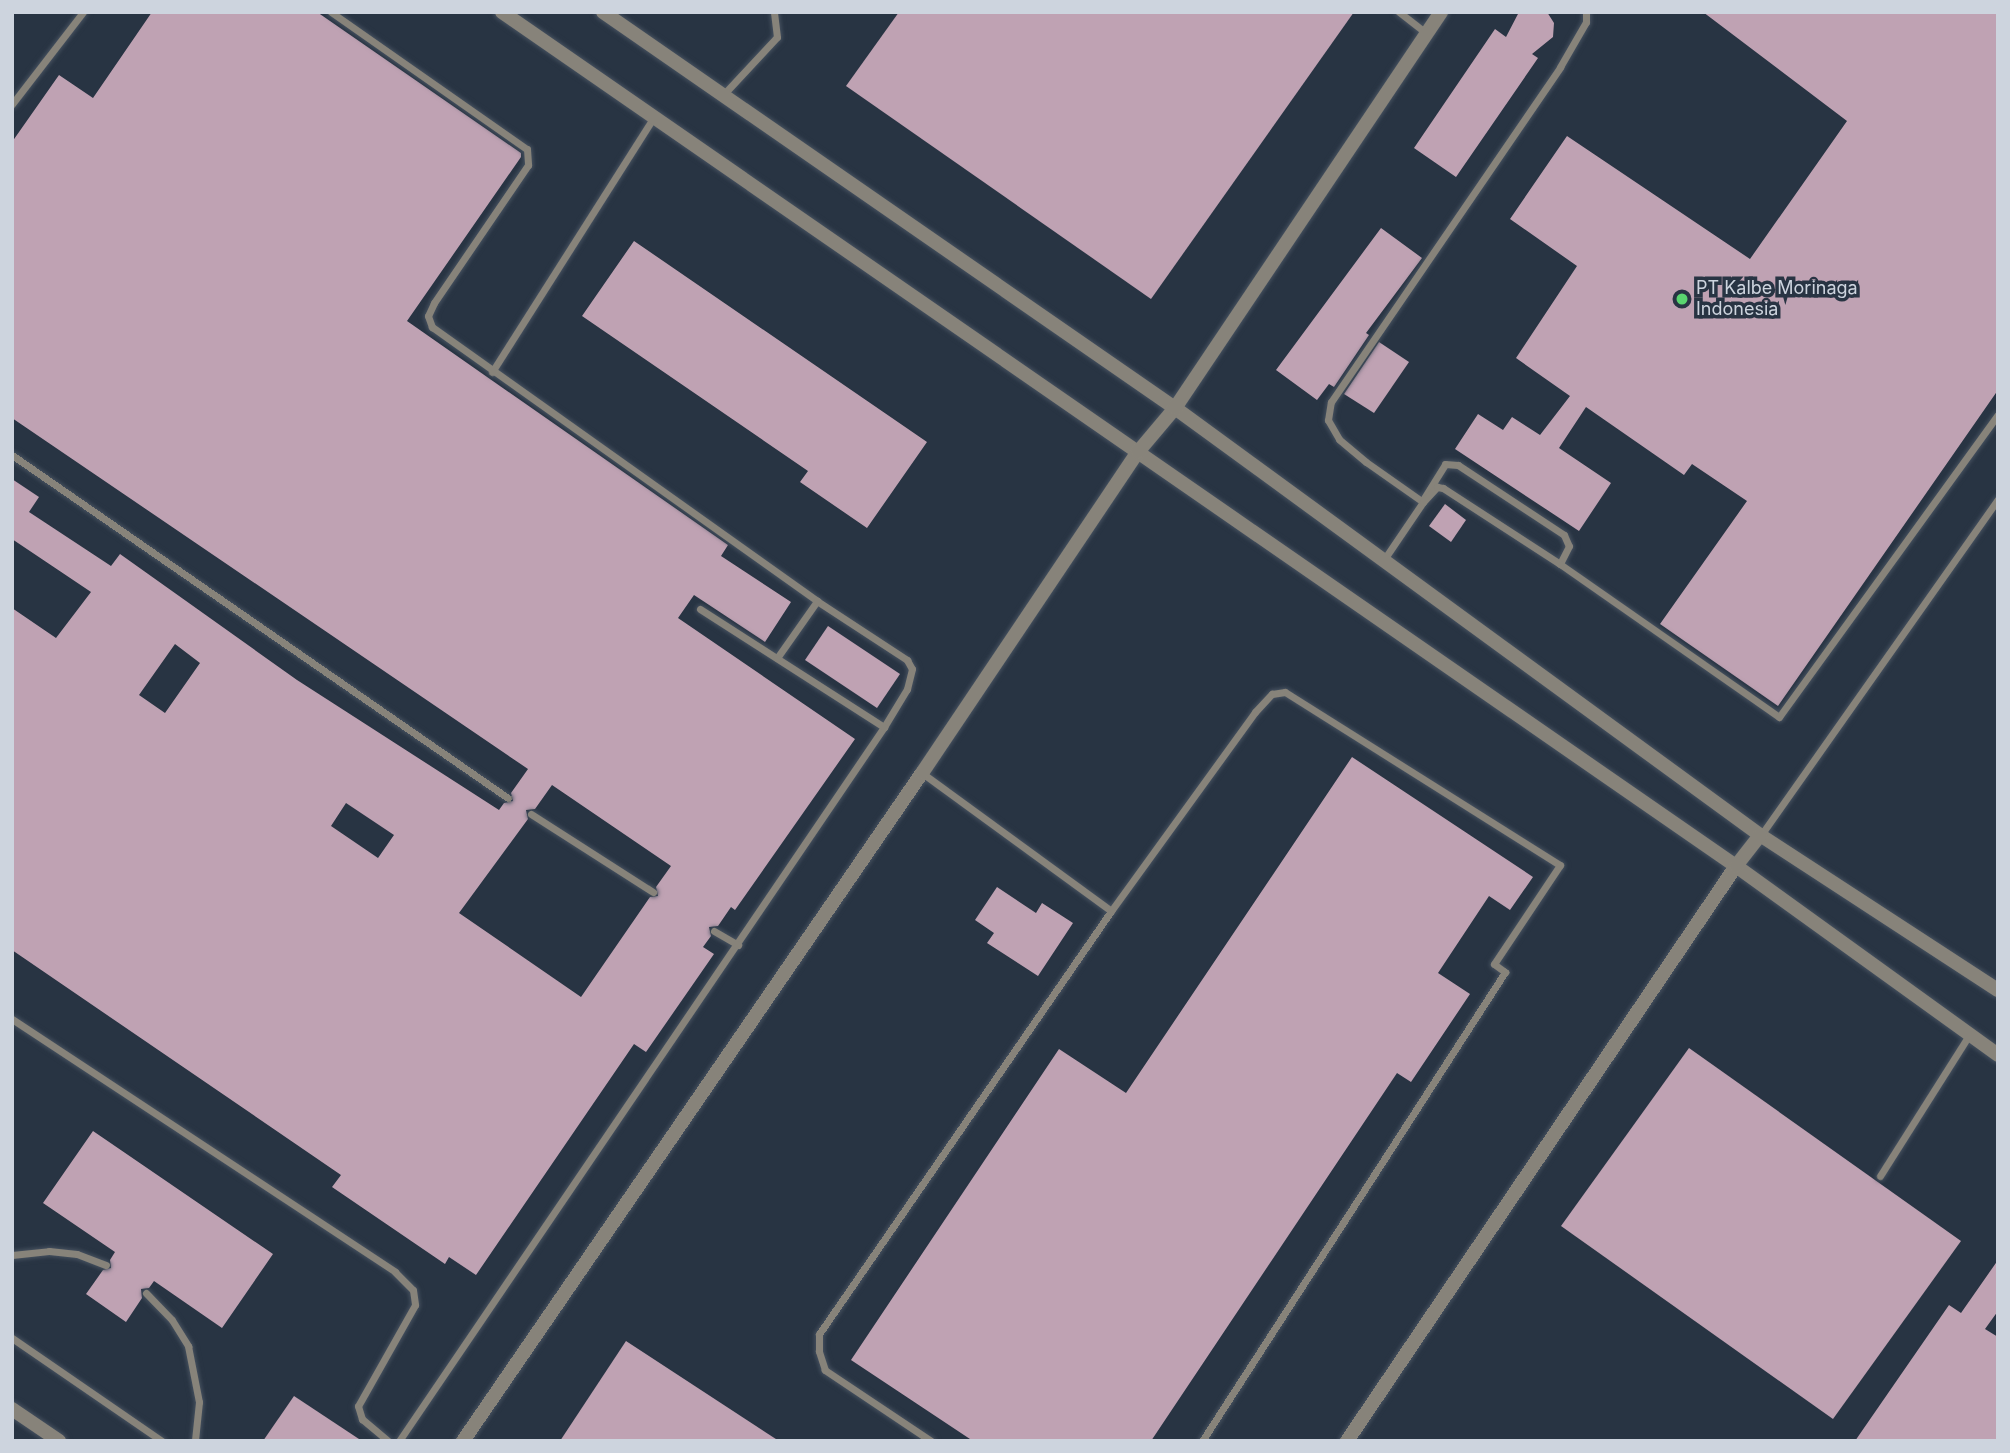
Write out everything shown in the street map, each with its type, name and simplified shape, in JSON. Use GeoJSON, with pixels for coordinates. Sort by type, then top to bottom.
{"type":"FeatureCollection","features":[{"type":"Feature","properties":{"kind":"street"},"geometry":{"type":"LineString","coordinates":[[502,12],[1736,866],[1998,1055]]}},
{"type":"Feature","properties":{"kind":"street"},"geometry":{"type":"LineString","coordinates":[[603,12],[1175,408],[1760,835],[1998,990]]}},
{"type":"Feature","properties":{"kind":"street"},"geometry":{"type":"LineString","coordinates":[[463,1441],[922,774],[1138,452],[1175,408],[1441,12]]}},
{"type":"Feature","properties":{"kind":"street"},"geometry":{"type":"LineString","coordinates":[[1347,1441],[1736,866],[1760,835]]}},
{"type":"Feature","properties":{"kind":"street"},"geometry":{"type":"LineString","coordinates":[[12,1409],[59,1441]]}},
{"type":"Feature","properties":{"kind":"lane"},"geometry":{"type":"LineString","coordinates":[[12,104],[83,12]]}},
{"type":"Feature","properties":{"kind":"lane"},"geometry":{"type":"LineString","coordinates":[[331,12],[527,149],[528,165],[428,316],[432,327],[817,601],[907,660],[912,669],[907,690],[884,727],[399,1441]]}},
{"type":"Feature","properties":{"kind":"lane"},"geometry":{"type":"LineString","coordinates":[[722,96],[777,37],[774,12]]}},
{"type":"Feature","properties":{"kind":"lane"},"geometry":{"type":"LineString","coordinates":[[1399,12],[1427,33]]}},
{"type":"Feature","properties":{"kind":"lane"},"geometry":{"type":"LineString","coordinates":[[1423,502],[1366,462],[1339,439],[1328,420],[1331,402],[1560,67],[1586,22],[1586,12]]}},
{"type":"Feature","properties":{"kind":"lane"},"geometry":{"type":"LineString","coordinates":[[492,372],[654,117]]}},
{"type":"Feature","properties":{"kind":"lane"},"geometry":{"type":"LineString","coordinates":[[1383,561],[1423,502],[1437,487],[1443,488],[1560,564],[1779,717],[1998,415]]}},
{"type":"Feature","properties":{"kind":"lane"},"geometry":{"type":"LineString","coordinates":[[12,455],[508,798]]}},
{"type":"Feature","properties":{"kind":"lane"},"geometry":{"type":"LineString","coordinates":[[1423,502],[1428,488],[1445,464],[1458,465],[1564,536],[1569,546],[1560,564]]}},
{"type":"Feature","properties":{"kind":"lane"},"geometry":{"type":"LineString","coordinates":[[1760,835],[1998,499]]}},
{"type":"Feature","properties":{"kind":"lane"},"geometry":{"type":"LineString","coordinates":[[777,658],[817,601]]}},
{"type":"Feature","properties":{"kind":"lane"},"geometry":{"type":"LineString","coordinates":[[700,609],[884,727]]}},
{"type":"Feature","properties":{"kind":"lane"},"geometry":{"type":"LineString","coordinates":[[931,1441],[825,1370],[819,1351],[819,1334],[1111,911],[1259,706],[1272,694],[1285,692],[1560,864],[1494,964],[1505,972],[1202,1441]]}},
{"type":"Feature","properties":{"kind":"lane"},"geometry":{"type":"LineString","coordinates":[[922,774],[1111,911]]}},
{"type":"Feature","properties":{"kind":"lane"},"geometry":{"type":"LineString","coordinates":[[531,814],[653,892]]}},
{"type":"Feature","properties":{"kind":"lane"},"geometry":{"type":"LineString","coordinates":[[714,931],[738,945]]}},
{"type":"Feature","properties":{"kind":"lane"},"geometry":{"type":"LineString","coordinates":[[12,1019],[395,1272],[413,1290],[415,1305],[358,1406],[362,1419],[388,1441]]}},
{"type":"Feature","properties":{"kind":"lane"},"geometry":{"type":"LineString","coordinates":[[1880,1176],[1969,1035]]}},
{"type":"Feature","properties":{"kind":"lane"},"geometry":{"type":"LineString","coordinates":[[12,1255],[49,1251],[77,1254],[106,1265]]}},
{"type":"Feature","properties":{"kind":"lane"},"geometry":{"type":"LineString","coordinates":[[146,1293],[172,1320],[188,1346],[199,1402],[195,1441]]}},
{"type":"Feature","properties":{"kind":"lane"},"geometry":{"type":"LineString","coordinates":[[12,1338],[162,1441]]}},
{"type":"Feature","properties":{"kind":"building"},"geometry":{"type":"Polygon","coordinates":[[[152,12],[317,12],[521,153],[521,157],[407,321],[728,545],[721,556],[791,602],[765,642],[694,595],[678,618],[855,739],[735,910],[731,907],[718,926],[709,927],[711,936],[703,947],[714,954],[646,1052],[634,1044],[476,1275],[449,1257],[445,1264],[332,1187],[341,1175],[12,950],[12,608],[56,638],[91,592],[12,539],[12,479],[39,497],[29,512],[111,566],[120,554],[297,680],[499,810],[504,803],[513,801],[511,793],[528,769],[12,418],[12,142],[59,75],[93,98],[152,12]],[[175,644],[139,695],[165,713],[200,663],[175,644]],[[552,785],[535,809],[526,810],[528,819],[459,913],[581,997],[650,897],[658,896],[656,887],[671,866],[552,785]],[[346,803],[331,826],[378,858],[394,835],[346,803]]]}},
{"type":"Feature","properties":{"kind":"building"},"geometry":{"type":"Polygon","coordinates":[[[899,12],[1354,12],[1151,299],[846,86],[899,12]]]}},
{"type":"Feature","properties":{"kind":"building"},"geometry":{"type":"Polygon","coordinates":[[[1519,12],[1547,12],[1554,23],[1553,37],[1532,54],[1538,58],[1456,177],[1414,148],[1495,29],[1506,37],[1519,12]]]}},
{"type":"Feature","properties":{"kind":"building"},"geometry":{"type":"Polygon","coordinates":[[[1703,12],[1998,12],[1998,390],[1778,706],[1660,624],[1747,501],[1692,464],[1684,475],[1586,407],[1559,448],[1611,483],[1579,531],[1455,449],[1478,414],[1503,430],[1512,417],[1540,435],[1570,396],[1516,358],[1577,266],[1510,219],[1567,136],[1750,259],[1847,121],[1703,12]]]}},
{"type":"Feature","properties":{"kind":"building"},"geometry":{"type":"Polygon","coordinates":[[[1381,228],[1422,258],[1366,333],[1369,335],[1334,387],[1329,384],[1317,400],[1276,370],[1381,228]]]}},
{"type":"Feature","properties":{"kind":"building"},"geometry":{"type":"Polygon","coordinates":[[[634,241],[927,442],[867,528],[800,482],[808,471],[582,316],[634,241]]]}},
{"type":"Feature","properties":{"kind":"building"},"geometry":{"type":"Polygon","coordinates":[[[1379,342],[1409,362],[1374,413],[1344,394],[1379,342]]]}},
{"type":"Feature","properties":{"kind":"building"},"geometry":{"type":"Polygon","coordinates":[[[1445,504],[1466,520],[1451,542],[1429,526],[1445,504]]]}},
{"type":"Feature","properties":{"kind":"building"},"geometry":{"type":"Polygon","coordinates":[[[828,626],[900,674],[877,708],[805,660],[828,626]]]}},
{"type":"Feature","properties":{"kind":"building"},"geometry":{"type":"Polygon","coordinates":[[[1352,757],[1533,877],[1510,910],[1489,896],[1438,973],[1470,994],[1411,1082],[1397,1073],[1151,1441],[973,1441],[851,1360],[1059,1049],[1126,1093],[1352,757]]]}},
{"type":"Feature","properties":{"kind":"building"},"geometry":{"type":"Polygon","coordinates":[[[997,887],[1036,913],[1042,903],[1073,923],[1038,976],[987,943],[994,933],[975,920],[997,887]]]}},
{"type":"Feature","properties":{"kind":"building"},"geometry":{"type":"Polygon","coordinates":[[[1689,1048],[1961,1241],[1833,1419],[1561,1226],[1689,1048]]]}},
{"type":"Feature","properties":{"kind":"building"},"geometry":{"type":"Polygon","coordinates":[[[93,1131],[273,1254],[222,1328],[154,1281],[149,1288],[141,1289],[142,1298],[126,1322],[86,1294],[103,1270],[111,1268],[110,1260],[115,1252],[43,1203],[93,1131]]]}},
{"type":"Feature","properties":{"kind":"building"},"geometry":{"type":"Polygon","coordinates":[[[1998,1260],[1998,1311],[1985,1329],[1998,1337],[1998,1441],[1855,1441],[1949,1305],[1961,1313],[1998,1260]]]}},
{"type":"Feature","properties":{"kind":"building"},"geometry":{"type":"Polygon","coordinates":[[[626,1341],[779,1441],[560,1441],[626,1341]]]}},
{"type":"Feature","properties":{"kind":"building"},"geometry":{"type":"Polygon","coordinates":[[[294,1396],[362,1441],[263,1441],[294,1396]]]}},
{"type":"Feature","properties":{"kind":"place","name":"PT Kalbe Morinaga Indonesia"},"geometry":{"type":"Point","coordinates":[1682,299]}}]}
